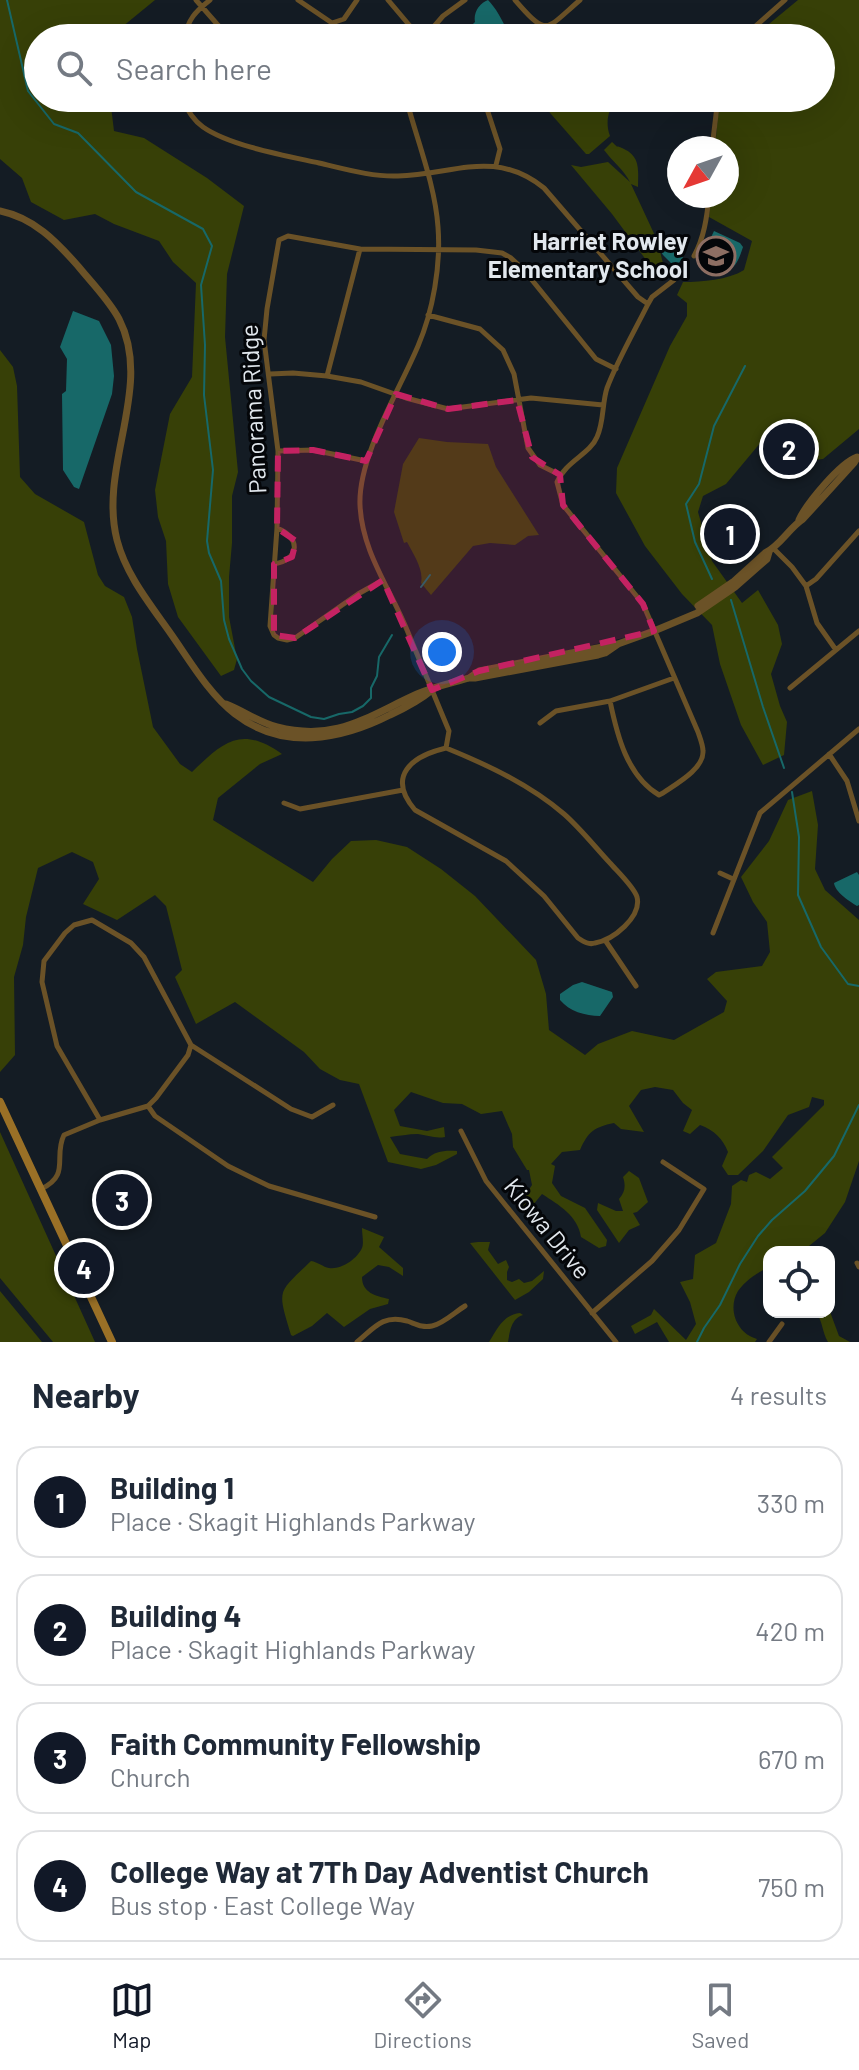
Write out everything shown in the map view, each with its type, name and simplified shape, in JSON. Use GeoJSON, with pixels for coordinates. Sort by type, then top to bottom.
{"type":"FeatureCollection","features":[{"type":"Feature","properties":{"kind":"main road"},"geometry":{"type":"LineString","coordinates":[[0,1102],[112,1342]]}},
{"type":"Feature","properties":{"kind":"street"},"geometry":{"type":"LineString","coordinates":[[196,0],[218,24]]}},
{"type":"Feature","properties":{"kind":"street"},"geometry":{"type":"LineString","coordinates":[[187,24],[210,0]]}},
{"type":"Feature","properties":{"kind":"street"},"geometry":{"type":"LineString","coordinates":[[298,0],[332,23],[344,19],[357,0]]}},
{"type":"Feature","properties":{"kind":"street"},"geometry":{"type":"LineString","coordinates":[[388,0],[408,24]]}},
{"type":"Feature","properties":{"kind":"street"},"geometry":{"type":"LineString","coordinates":[[436,24],[465,0]]}},
{"type":"Feature","properties":{"kind":"street"},"geometry":{"type":"LineString","coordinates":[[515,0],[536,24]]}},
{"type":"Feature","properties":{"kind":"street"},"geometry":{"type":"LineString","coordinates":[[551,24],[580,0]]}},
{"type":"Feature","properties":{"kind":"street"},"geometry":{"type":"LineString","coordinates":[[758,24],[785,0]]}},
{"type":"Feature","properties":{"kind":"street"},"geometry":{"type":"LineString","coordinates":[[190,112],[193,118],[217,135],[264,151],[353,171],[394,177],[496,165],[527,176],[544,188],[638,297],[648,304]]}},
{"type":"Feature","properties":{"kind":"street"},"geometry":{"type":"LineString","coordinates":[[410,112],[432,190],[438,226],[435,284],[420,343],[366,461],[361,490],[361,518],[367,547],[449,731],[446,748]]}},
{"type":"Feature","properties":{"kind":"street"},"geometry":{"type":"LineString","coordinates":[[488,112],[500,149],[496,165]]}},
{"type":"Feature","properties":{"kind":"street"},"geometry":{"type":"LineString","coordinates":[[713,136],[716,112]]}},
{"type":"Feature","properties":{"kind":"street"},"geometry":{"type":"LineString","coordinates":[[694,256],[701,241],[708,208]]}},
{"type":"Feature","properties":{"kind":"street"},"geometry":{"type":"LineString","coordinates":[[0,211],[22,218],[51,237],[118,318],[127,343],[132,369],[111,507],[117,542],[128,572],[204,681],[224,703],[258,721],[275,726],[320,732],[357,723],[420,693],[469,678],[605,653],[618,644],[691,614],[771,550],[858,457]]}},
{"type":"Feature","properties":{"kind":"street","name":"Panorama Ridge"},"geometry":{"type":"LineString","coordinates":[[360,249],[288,236],[279,240],[264,340],[278,451],[277,528],[270,626],[274,635],[282,640],[295,638],[383,580]]}},
{"type":"Feature","properties":{"kind":"street"},"geometry":{"type":"LineString","coordinates":[[327,376],[360,249],[502,253],[523,269],[596,359],[616,369]]}},
{"type":"Feature","properties":{"kind":"street"},"geometry":{"type":"LineString","coordinates":[[610,701],[625,755],[659,795],[694,769],[702,759],[704,749],[643,604],[563,505],[557,482],[564,468],[594,442],[606,391],[648,304],[652,297],[674,280]]}},
{"type":"Feature","properties":{"kind":"street"},"geometry":{"type":"LineString","coordinates":[[428,315],[480,329],[503,350],[514,374],[517,400],[532,457],[540,465],[560,475]]}},
{"type":"Feature","properties":{"kind":"street"},"geometry":{"type":"LineString","coordinates":[[270,374],[293,373],[361,382],[448,409],[531,398],[603,405]]}},
{"type":"Feature","properties":{"kind":"street"},"geometry":{"type":"LineString","coordinates":[[278,451],[313,450],[366,461]]}},
{"type":"Feature","properties":{"kind":"street","name":"Panorama Ridge"},"geometry":{"type":"LineString","coordinates":[[274,564],[290,558],[295,546],[287,532],[277,528]]}},
{"type":"Feature","properties":{"kind":"street"},"geometry":{"type":"LineString","coordinates":[[806,586],[859,531]]}},
{"type":"Feature","properties":{"kind":"street"},"geometry":{"type":"LineString","coordinates":[[771,550],[792,567],[806,586],[817,623],[836,650]]}},
{"type":"Feature","properties":{"kind":"street"},"geometry":{"type":"LineString","coordinates":[[790,688],[859,631]]}},
{"type":"Feature","properties":{"kind":"street"},"geometry":{"type":"LineString","coordinates":[[540,723],[556,711],[610,701],[674,678]]}},
{"type":"Feature","properties":{"kind":"street"},"geometry":{"type":"LineString","coordinates":[[713,933],[760,813],[859,729]]}},
{"type":"Feature","properties":{"kind":"street"},"geometry":{"type":"LineString","coordinates":[[446,748],[504,775],[544,798],[586,837],[637,897],[633,917],[605,940],[590,944],[578,938],[526,877],[493,853],[421,815],[408,803],[403,790],[405,774],[417,758],[446,748]]}},
{"type":"Feature","properties":{"kind":"street"},"geometry":{"type":"LineString","coordinates":[[829,754],[847,781],[859,821]]}},
{"type":"Feature","properties":{"kind":"street"},"geometry":{"type":"LineString","coordinates":[[284,803],[300,809],[403,790]]}},
{"type":"Feature","properties":{"kind":"street"},"geometry":{"type":"LineString","coordinates":[[720,873],[733,879]]}},
{"type":"Feature","properties":{"kind":"street"},"geometry":{"type":"LineString","coordinates":[[100,1120],[57,1046],[42,982],[44,961],[74,925],[92,920],[131,943],[144,957],[191,1045],[291,1109],[312,1117],[333,1105]]}},
{"type":"Feature","properties":{"kind":"street"},"geometry":{"type":"LineString","coordinates":[[605,940],[636,986]]}},
{"type":"Feature","properties":{"kind":"street"},"geometry":{"type":"LineString","coordinates":[[40,1189],[57,1179],[60,1173],[61,1140],[64,1135],[100,1120],[148,1106],[188,1055],[191,1045]]}},
{"type":"Feature","properties":{"kind":"street"},"geometry":{"type":"LineString","coordinates":[[148,1106],[155,1116],[241,1173],[269,1186],[375,1217]]}},
{"type":"Feature","properties":{"kind":"street","name":"Kiowa Drive"},"geometry":{"type":"LineString","coordinates":[[461,1131],[486,1181],[616,1342]]}},
{"type":"Feature","properties":{"kind":"street"},"geometry":{"type":"LineString","coordinates":[[592,1313],[652,1261],[679,1230],[704,1189],[663,1162]]}},
{"type":"Feature","properties":{"kind":"street"},"geometry":{"type":"LineString","coordinates":[[357,1342],[390,1318],[423,1327],[436,1325],[465,1306]]}},
{"type":"Feature","properties":{"kind":"street"},"geometry":{"type":"LineString","coordinates":[[769,1342],[782,1324]]}},
{"type":"Feature","properties":{"kind":"highlighted area"},"geometry":{"type":"Polygon","coordinates":[[[396,394],[448,409],[517,400],[532,457],[560,475],[563,505],[643,604],[654,631],[479,671],[432,690],[383,580],[295,638],[274,635],[274,564],[292,557],[296,541],[277,528],[278,451],[313,450],[366,461],[396,394]]]}},
{"type":"Feature","properties":{"kind":"shaded area"},"geometry":{"type":"Polygon","coordinates":[[[0,0],[155,0],[126,24],[24,24],[24,112],[112,112],[114,131],[144,138],[244,206],[227,274],[225,337],[238,472],[232,496],[229,577],[229,617],[237,659],[234,670],[221,676],[178,617],[168,584],[166,541],[158,517],[155,490],[170,414],[192,377],[196,283],[173,262],[159,241],[95,214],[64,220],[31,202],[22,178],[0,159],[0,0]]]}},
{"type":"Feature","properties":{"kind":"shaded area"},"geometry":{"type":"Polygon","coordinates":[[[488,0],[504,24],[473,24],[482,3],[488,0]]]}},
{"type":"Feature","properties":{"kind":"shaded area"},"geometry":{"type":"Polygon","coordinates":[[[798,0],[859,0],[859,429],[823,459],[814,460],[799,427],[787,421],[766,436],[726,484],[703,496],[698,512],[712,561],[742,603],[758,590],[778,625],[782,644],[771,674],[787,722],[784,755],[763,765],[741,725],[720,664],[712,625],[682,594],[645,546],[616,493],[617,468],[670,346],[687,316],[687,303],[677,295],[683,282],[723,278],[744,270],[752,241],[709,217],[710,208],[739,208],[739,136],[716,136],[719,112],[835,112],[835,24],[769,24],[798,0]]]}},
{"type":"Feature","properties":{"kind":"shaded area"},"geometry":{"type":"Polygon","coordinates":[[[549,112],[609,112],[610,136],[586,154],[549,112]]]}},
{"type":"Feature","properties":{"kind":"shaded area"},"geometry":{"type":"Polygon","coordinates":[[[612,142],[636,160],[638,187],[631,184],[657,240],[664,267],[655,272],[571,165],[581,167],[608,162],[630,182],[604,150],[612,142]]]}},
{"type":"Feature","properties":{"kind":"shaded area"},"geometry":{"type":"Polygon","coordinates":[[[714,231],[743,247],[732,268],[699,263],[714,231]]]}},
{"type":"Feature","properties":{"kind":"shaded area"},"geometry":{"type":"Polygon","coordinates":[[[673,242],[683,258],[675,267],[660,250],[665,243],[673,242]]]}},
{"type":"Feature","properties":{"kind":"shaded area"},"geometry":{"type":"Polygon","coordinates":[[[73,311],[99,321],[111,345],[114,376],[112,394],[79,489],[74,487],[63,470],[62,394],[66,391],[67,359],[60,347],[73,311]]]}},
{"type":"Feature","properties":{"kind":"shaded area"},"geometry":{"type":"Polygon","coordinates":[[[0,350],[13,367],[17,386],[20,477],[35,494],[84,522],[98,575],[105,586],[124,597],[132,617],[153,727],[180,764],[192,772],[213,752],[233,741],[255,740],[282,754],[260,764],[218,798],[213,820],[313,882],[351,841],[376,840],[407,847],[475,896],[536,960],[546,994],[549,1030],[585,1055],[598,1044],[632,1031],[674,1040],[724,1012],[727,1001],[707,979],[716,972],[762,966],[770,952],[767,922],[741,877],[769,841],[788,800],[812,791],[818,825],[815,869],[825,890],[859,920],[859,1161],[845,1202],[825,1233],[809,1246],[763,1246],[763,1271],[738,1291],[734,1305],[739,1326],[757,1339],[755,1342],[669,1342],[657,1322],[635,1334],[631,1326],[651,1315],[654,1309],[686,1340],[696,1324],[680,1282],[693,1279],[695,1255],[716,1243],[731,1204],[732,1186],[741,1180],[747,1182],[749,1175],[756,1172],[770,1179],[783,1168],[772,1157],[824,1105],[824,1100],[812,1097],[809,1107],[788,1115],[763,1151],[738,1175],[728,1175],[722,1166],[728,1152],[717,1136],[700,1125],[690,1134],[683,1131],[692,1110],[673,1090],[655,1087],[641,1090],[629,1106],[644,1132],[621,1129],[614,1123],[601,1126],[592,1131],[580,1150],[562,1152],[551,1164],[555,1166],[552,1183],[561,1196],[585,1208],[607,1240],[606,1246],[599,1248],[581,1237],[572,1217],[542,1194],[528,1211],[520,1203],[532,1185],[529,1170],[513,1147],[512,1134],[502,1111],[481,1114],[462,1104],[443,1103],[411,1092],[394,1110],[400,1126],[427,1131],[444,1127],[445,1137],[418,1134],[390,1137],[400,1154],[427,1159],[444,1151],[457,1151],[457,1154],[421,1169],[388,1162],[359,1084],[340,1080],[320,1069],[304,1052],[235,1002],[196,1024],[175,977],[182,970],[166,906],[155,895],[117,920],[83,904],[99,879],[93,862],[72,852],[38,868],[14,977],[15,1055],[0,1072],[0,350]]]}},
{"type":"Feature","properties":{"kind":"shaded area"},"geometry":{"type":"Polygon","coordinates":[[[419,438],[488,444],[496,467],[539,535],[528,536],[515,545],[490,543],[473,546],[431,595],[421,583],[419,567],[407,542],[404,543],[394,512],[403,464],[419,438]]]}},
{"type":"Feature","properties":{"kind":"shaded area"},"geometry":{"type":"Polygon","coordinates":[[[857,872],[857,906],[840,893],[834,883],[857,872]]]}},
{"type":"Feature","properties":{"kind":"shaded area"},"geometry":{"type":"Polygon","coordinates":[[[582,982],[612,992],[613,997],[600,1016],[578,1012],[560,1000],[560,994],[582,982]]]}},
{"type":"Feature","properties":{"kind":"shaded area"},"geometry":{"type":"Polygon","coordinates":[[[0,1132],[95,1342],[53,1342],[0,1278],[0,1132]]]}},
{"type":"Feature","properties":{"kind":"shaded area"},"geometry":{"type":"Polygon","coordinates":[[[629,1171],[639,1178],[648,1202],[633,1213],[640,1225],[629,1230],[619,1243],[597,1210],[598,1203],[623,1211],[619,1199],[624,1189],[623,1177],[629,1171]]]}},
{"type":"Feature","properties":{"kind":"shaded area"},"geometry":{"type":"Polygon","coordinates":[[[362,1228],[384,1237],[379,1247],[403,1268],[403,1276],[389,1267],[378,1265],[362,1277],[364,1287],[375,1295],[389,1299],[388,1304],[370,1309],[344,1327],[327,1313],[312,1326],[291,1335],[282,1300],[286,1287],[311,1261],[334,1268],[353,1260],[362,1248],[362,1228]]]}},
{"type":"Feature","properties":{"kind":"shaded area"},"geometry":{"type":"Polygon","coordinates":[[[490,1242],[488,1250],[498,1264],[506,1260],[509,1267],[507,1280],[512,1282],[519,1279],[524,1283],[532,1281],[544,1271],[543,1279],[515,1300],[470,1243],[490,1242]]]}},
{"type":"Feature","properties":{"kind":"shaded area"},"geometry":{"type":"Polygon","coordinates":[[[0,1291],[42,1342],[0,1342],[0,1291]]]}},
{"type":"Feature","properties":{"kind":"shaded area"},"geometry":{"type":"Polygon","coordinates":[[[520,1313],[523,1315],[514,1322],[508,1342],[489,1342],[505,1319],[520,1313]]]}},
{"type":"Feature","properties":{"kind":"shaded area"},"geometry":{"type":"Polygon","coordinates":[[[832,1318],[839,1336],[850,1342],[828,1342],[820,1320],[832,1318]]]}},
{"type":"Feature","properties":{"kind":"waterway"},"geometry":{"type":"LineString","coordinates":[[7,0],[24,74]]}},
{"type":"Feature","properties":{"kind":"waterway"},"geometry":{"type":"LineString","coordinates":[[45,112],[54,124],[78,133],[136,192],[203,229],[212,246],[201,285],[204,395],[213,470],[207,541],[221,581],[229,639],[242,669],[269,697],[311,717],[324,719],[352,712],[371,698],[379,657],[392,635]]}},
{"type":"Feature","properties":{"kind":"waterway"},"geometry":{"type":"LineString","coordinates":[[712,579],[695,542],[686,504],[699,484],[714,426],[745,366]]}},
{"type":"Feature","properties":{"kind":"waterway"},"geometry":{"type":"LineString","coordinates":[[421,587],[430,575]]}},
{"type":"Feature","properties":{"kind":"waterway"},"geometry":{"type":"LineString","coordinates":[[731,600],[784,768]]}},
{"type":"Feature","properties":{"kind":"waterway"},"geometry":{"type":"LineString","coordinates":[[792,792],[799,837],[798,895],[821,947],[848,984],[859,986]]}},
{"type":"Feature","properties":{"kind":"waterway"},"geometry":{"type":"LineString","coordinates":[[697,1342],[758,1236],[805,1191],[834,1156],[859,1105]]}},
{"type":"Feature","properties":{"kind":"place","name":"Harriet Rowley Elementary School"},"geometry":{"type":"Point","coordinates":[716,256]}},
{"type":"Feature","properties":{"kind":"place","name":"Building 4"},"geometry":{"type":"Point","coordinates":[789,449]}},
{"type":"Feature","properties":{"kind":"place","name":"Building 1"},"geometry":{"type":"Point","coordinates":[730,534]}},
{"type":"Feature","properties":{"kind":"place","name":"Faith Community Fellowship"},"geometry":{"type":"Point","coordinates":[122,1200]}},
{"type":"Feature","properties":{"kind":"place","name":"College Way at 7Th Day Adventist Church"},"geometry":{"type":"Point","coordinates":[84,1268]}}]}
